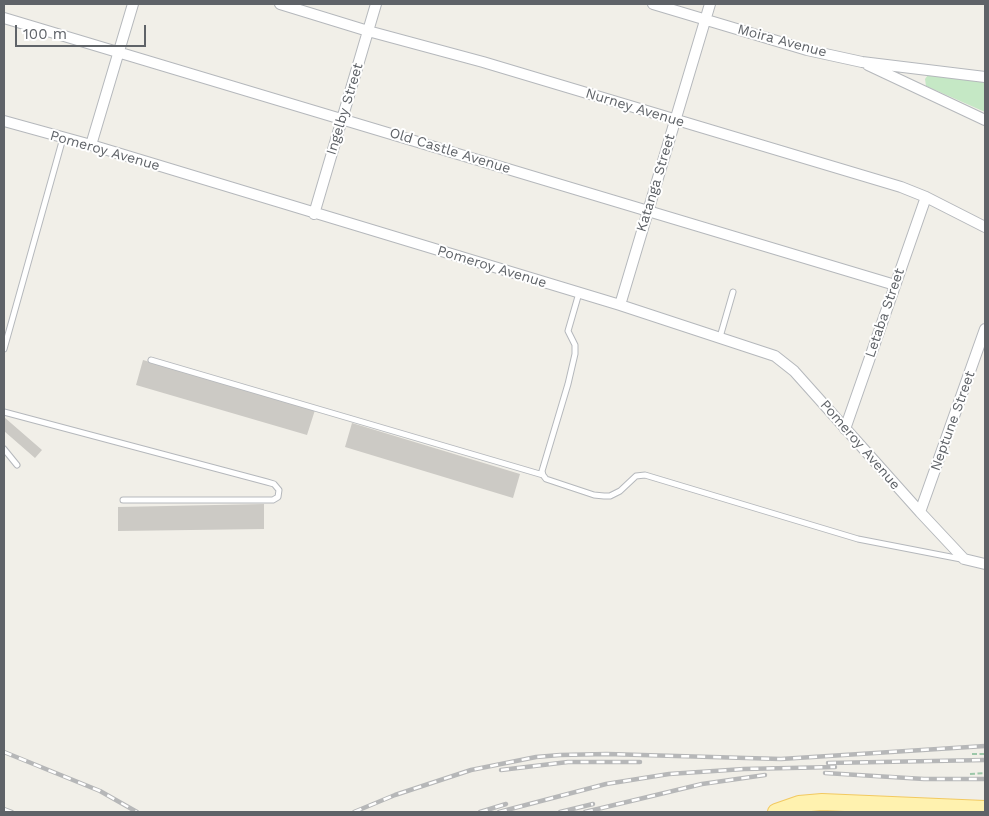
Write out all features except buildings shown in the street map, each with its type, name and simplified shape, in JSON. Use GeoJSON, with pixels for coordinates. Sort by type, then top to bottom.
{"type":"FeatureCollection","features":[{"type":"Feature","properties":{"kind":"main road"},"geometry":{"type":"LineString","coordinates":[[776,812],[799,804],[822,807],[927,810],[985,809]]}},
{"type":"Feature","properties":{"kind":"street"},"geometry":{"type":"LineString","coordinates":[[91,145],[133,4]]}},
{"type":"Feature","properties":{"kind":"street","name":"Nurney Avenue"},"geometry":{"type":"LineString","coordinates":[[280,4],[368,31],[441,50],[901,188],[926,197],[985,227]]}},
{"type":"Feature","properties":{"kind":"street","name":"Ingelby Street"},"geometry":{"type":"LineString","coordinates":[[314,214],[376,4]]}},
{"type":"Feature","properties":{"kind":"street","name":"Moira Avenue"},"geometry":{"type":"LineString","coordinates":[[653,4],[807,50],[862,62],[985,76]]}},
{"type":"Feature","properties":{"kind":"street","name":"Katanga Street"},"geometry":{"type":"LineString","coordinates":[[620,305],[710,4]]}},
{"type":"Feature","properties":{"kind":"street","name":"Old Castle Avenue"},"geometry":{"type":"LineString","coordinates":[[4,18],[895,285]]}},
{"type":"Feature","properties":{"kind":"street"},"geometry":{"type":"LineString","coordinates":[[862,62],[985,120]]}},
{"type":"Feature","properties":{"kind":"street"},"geometry":{"type":"LineString","coordinates":[[914,68],[914,79],[917,88]]}},
{"type":"Feature","properties":{"kind":"street","name":"Pomeroy Avenue"},"geometry":{"type":"LineString","coordinates":[[4,121],[91,145],[620,305],[775,356],[784,362],[813,392],[964,559]]}},
{"type":"Feature","properties":{"kind":"street","name":"Letaba Street"},"geometry":{"type":"LineString","coordinates":[[845,428],[926,197]]}},
{"type":"Feature","properties":{"kind":"street","name":"Neptune Street"},"geometry":{"type":"LineString","coordinates":[[920,512],[983,344],[985,329]]}},
{"type":"Feature","properties":{"kind":"street"},"geometry":{"type":"LineString","coordinates":[[964,559],[985,564]]}},
{"type":"Feature","properties":{"kind":"lane"},"geometry":{"type":"LineString","coordinates":[[4,349],[63,138]]}},
{"type":"Feature","properties":{"kind":"lane"},"geometry":{"type":"LineString","coordinates":[[720,337],[733,292]]}},
{"type":"Feature","properties":{"kind":"lane"},"geometry":{"type":"LineString","coordinates":[[543,475],[544,463],[575,354],[575,346],[568,331],[579,293]]}},
{"type":"Feature","properties":{"kind":"lane"},"geometry":{"type":"LineString","coordinates":[[150,360],[543,475],[551,482],[604,496],[610,496],[620,491],[636,476],[646,475],[858,538],[964,559]]}},
{"type":"Feature","properties":{"kind":"lane"},"geometry":{"type":"LineString","coordinates":[[4,412],[267,482],[274,484],[279,490],[278,497],[273,500],[122,500]]}},
{"type":"Feature","properties":{"kind":"lane"},"geometry":{"type":"LineString","coordinates":[[4,449],[17,465]]}},
{"type":"Feature","properties":{"kind":"path"},"geometry":{"type":"LineString","coordinates":[[972,754],[985,754]]}},
{"type":"Feature","properties":{"kind":"path"},"geometry":{"type":"LineString","coordinates":[[970,774],[985,773]]}},
{"type":"Feature","properties":{"kind":"green space"},"geometry":{"type":"Polygon","coordinates":[[[928,75],[985,81],[985,112],[926,86],[925,79],[928,75]]]}},
{"type":"Feature","properties":{"kind":"railway"},"geometry":{"type":"LineString","coordinates":[[354,812],[395,795],[471,770],[536,757],[607,754],[781,759],[985,746]]}},
{"type":"Feature","properties":{"kind":"railway"},"geometry":{"type":"LineString","coordinates":[[4,752],[100,791],[137,812]]}},
{"type":"Feature","properties":{"kind":"railway"},"geometry":{"type":"LineString","coordinates":[[828,763],[985,760]]}},
{"type":"Feature","properties":{"kind":"railway"},"geometry":{"type":"LineString","coordinates":[[501,770],[568,762],[640,762]]}},
{"type":"Feature","properties":{"kind":"railway"},"geometry":{"type":"LineString","coordinates":[[499,812],[606,784],[669,774],[744,769],[835,767]]}},
{"type":"Feature","properties":{"kind":"railway"},"geometry":{"type":"LineString","coordinates":[[825,773],[924,779],[985,779]]}},
{"type":"Feature","properties":{"kind":"railway"},"geometry":{"type":"LineString","coordinates":[[585,812],[702,784],[765,775]]}},
{"type":"Feature","properties":{"kind":"railway"},"geometry":{"type":"LineString","coordinates":[[480,812],[506,804]]}},
{"type":"Feature","properties":{"kind":"railway"},"geometry":{"type":"LineString","coordinates":[[560,812],[593,804]]}},
{"type":"Feature","properties":{"kind":"railway"},"geometry":{"type":"LineString","coordinates":[[4,809],[12,812]]}}]}
